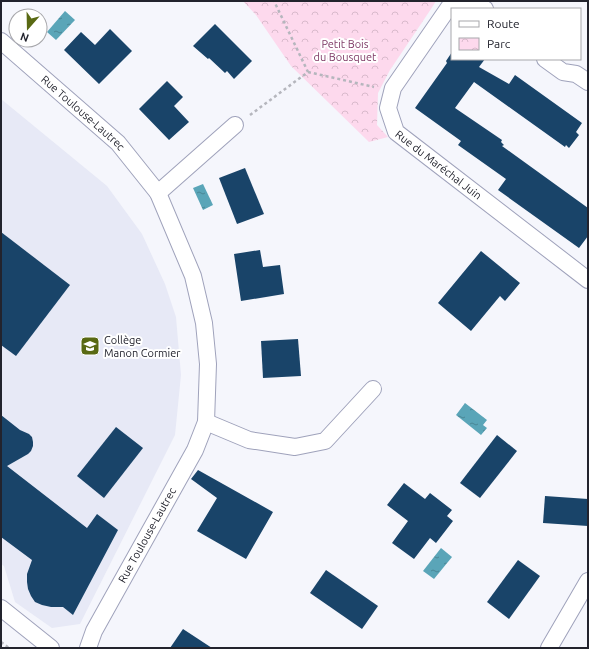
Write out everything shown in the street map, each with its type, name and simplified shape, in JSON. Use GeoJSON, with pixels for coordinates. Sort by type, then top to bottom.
{"type":"FeatureCollection","features":[{"type":"Feature","properties":{"kind":"street"},"geometry":{"type":"LineString","coordinates":[[467,1],[483,8]]}},
{"type":"Feature","properties":{"kind":"street","name":"Rue du Maréchal Juin"},"geometry":{"type":"LineString","coordinates":[[467,1],[449,8],[393,88],[388,108],[396,132],[588,280]]}},
{"type":"Feature","properties":{"kind":"street","name":"Rue Toulouse-Lautrec"},"geometry":{"type":"LineString","coordinates":[[1,41],[118,143],[158,193],[193,276],[204,323],[208,364],[206,422],[195,450],[94,631],[88,648]]}},
{"type":"Feature","properties":{"kind":"street"},"geometry":{"type":"LineString","coordinates":[[546,60],[562,72],[576,74],[588,82]]}},
{"type":"Feature","properties":{"kind":"street"},"geometry":{"type":"LineString","coordinates":[[158,193],[235,125]]}},
{"type":"Feature","properties":{"kind":"street"},"geometry":{"type":"LineString","coordinates":[[206,422],[249,440],[295,447],[325,441],[373,389]]}},
{"type":"Feature","properties":{"kind":"street"},"geometry":{"type":"LineString","coordinates":[[549,648],[588,581]]}},
{"type":"Feature","properties":{"kind":"street"},"geometry":{"type":"LineString","coordinates":[[1,608],[51,648]]}},
{"type":"Feature","properties":{"kind":"path"},"geometry":{"type":"LineString","coordinates":[[274,1],[308,72]]}},
{"type":"Feature","properties":{"kind":"path"},"geometry":{"type":"LineString","coordinates":[[235,125],[308,72],[392,91]]}},
{"type":"Feature","properties":{"kind":"path"},"geometry":{"type":"LineString","coordinates":[[1,642],[9,648]]}},
{"type":"Feature","properties":{"kind":"shaded area","name":"Collège Manon Cormier"},"geometry":{"type":"Polygon","coordinates":[[[1,99],[107,186],[142,234],[165,284],[176,317],[181,375],[175,435],[80,624],[52,628],[15,602],[4,566],[1,564],[1,99]]]}},
{"type":"Feature","properties":{"kind":"green space","name":"Petit Bois du Bousquet"},"geometry":{"type":"Polygon","coordinates":[[[243,1],[436,1],[390,70],[378,93],[377,125],[388,137],[369,142],[291,66],[256,15],[243,1]]]}},
{"type":"Feature","properties":{"kind":"water"},"geometry":{"type":"Polygon","coordinates":[[[65,11],[75,20],[56,40],[48,33],[48,31],[65,11]]]}},
{"type":"Feature","properties":{"kind":"water"},"geometry":{"type":"Polygon","coordinates":[[[203,184],[213,205],[203,210],[193,188],[203,184]]]}},
{"type":"Feature","properties":{"kind":"water"},"geometry":{"type":"Polygon","coordinates":[[[465,403],[487,420],[483,425],[487,428],[481,435],[456,415],[465,403]]]}},
{"type":"Feature","properties":{"kind":"water"},"geometry":{"type":"Polygon","coordinates":[[[441,548],[452,557],[434,579],[423,571],[441,548]]]}},
{"type":"Feature","properties":{"kind":"building"},"geometry":{"type":"Polygon","coordinates":[[[215,24],[252,61],[234,79],[227,71],[225,73],[193,46],[215,24]]]}},
{"type":"Feature","properties":{"kind":"building"},"geometry":{"type":"Polygon","coordinates":[[[110,29],[132,51],[99,84],[64,50],[81,32],[95,45],[110,29]]]}},
{"type":"Feature","properties":{"kind":"building"},"geometry":{"type":"Polygon","coordinates":[[[451,54],[451,60],[484,60],[479,67],[509,84],[515,75],[582,123],[576,132],[579,135],[569,148],[566,145],[565,147],[474,82],[455,108],[502,140],[501,142],[504,145],[502,146],[588,208],[588,236],[579,248],[498,190],[506,179],[458,145],[461,141],[415,108],[447,63],[446,61],[451,54]]]}},
{"type":"Feature","properties":{"kind":"building"},"geometry":{"type":"Polygon","coordinates":[[[167,81],[183,97],[174,106],[189,122],[169,140],[139,109],[167,81]]]}},
{"type":"Feature","properties":{"kind":"building"},"geometry":{"type":"Polygon","coordinates":[[[245,168],[264,214],[237,224],[219,178],[245,168]]]}},
{"type":"Feature","properties":{"kind":"building"},"geometry":{"type":"Polygon","coordinates":[[[1,232],[70,285],[16,356],[1,345],[1,232]]]}},
{"type":"Feature","properties":{"kind":"building"},"geometry":{"type":"Polygon","coordinates":[[[260,250],[263,267],[280,265],[284,294],[241,301],[234,254],[260,250]]]}},
{"type":"Feature","properties":{"kind":"building"},"geometry":{"type":"Polygon","coordinates":[[[481,251],[520,283],[505,301],[500,296],[471,331],[438,303],[481,251]]]}},
{"type":"Feature","properties":{"kind":"building"},"geometry":{"type":"Polygon","coordinates":[[[298,339],[301,376],[263,378],[261,341],[298,339]]]}},
{"type":"Feature","properties":{"kind":"building"},"geometry":{"type":"Polygon","coordinates":[[[1,415],[20,430],[29,434],[32,437],[33,442],[31,451],[28,454],[7,466],[87,528],[97,514],[118,530],[73,615],[63,607],[51,607],[35,602],[28,589],[27,582],[27,574],[32,560],[1,537],[1,415]]]}},
{"type":"Feature","properties":{"kind":"building"},"geometry":{"type":"Polygon","coordinates":[[[116,427],[143,448],[104,498],[77,476],[116,427]]]}},
{"type":"Feature","properties":{"kind":"building"},"geometry":{"type":"Polygon","coordinates":[[[497,435],[517,451],[480,498],[460,483],[497,435]]]}},
{"type":"Feature","properties":{"kind":"building"},"geometry":{"type":"Polygon","coordinates":[[[198,470],[273,512],[246,559],[197,531],[217,498],[191,479],[198,470]]]}},
{"type":"Feature","properties":{"kind":"building"},"geometry":{"type":"Polygon","coordinates":[[[404,483],[425,499],[430,493],[452,510],[447,516],[453,521],[436,543],[430,538],[414,559],[392,543],[408,521],[387,505],[404,483]]]}},
{"type":"Feature","properties":{"kind":"building"},"geometry":{"type":"Polygon","coordinates":[[[545,496],[588,499],[588,526],[543,523],[545,496]]]}},
{"type":"Feature","properties":{"kind":"building"},"geometry":{"type":"Polygon","coordinates":[[[518,560],[540,576],[509,619],[487,602],[518,560]]]}},
{"type":"Feature","properties":{"kind":"building"},"geometry":{"type":"Polygon","coordinates":[[[326,570],[378,606],[362,629],[310,593],[326,570]]]}},
{"type":"Feature","properties":{"kind":"building"},"geometry":{"type":"Polygon","coordinates":[[[183,629],[212,648],[170,648],[183,629]]]}},
{"type":"Feature","properties":{"kind":"place","name":"Collège Manon Cormier"},"geometry":{"type":"Point","coordinates":[90,346]}}]}
